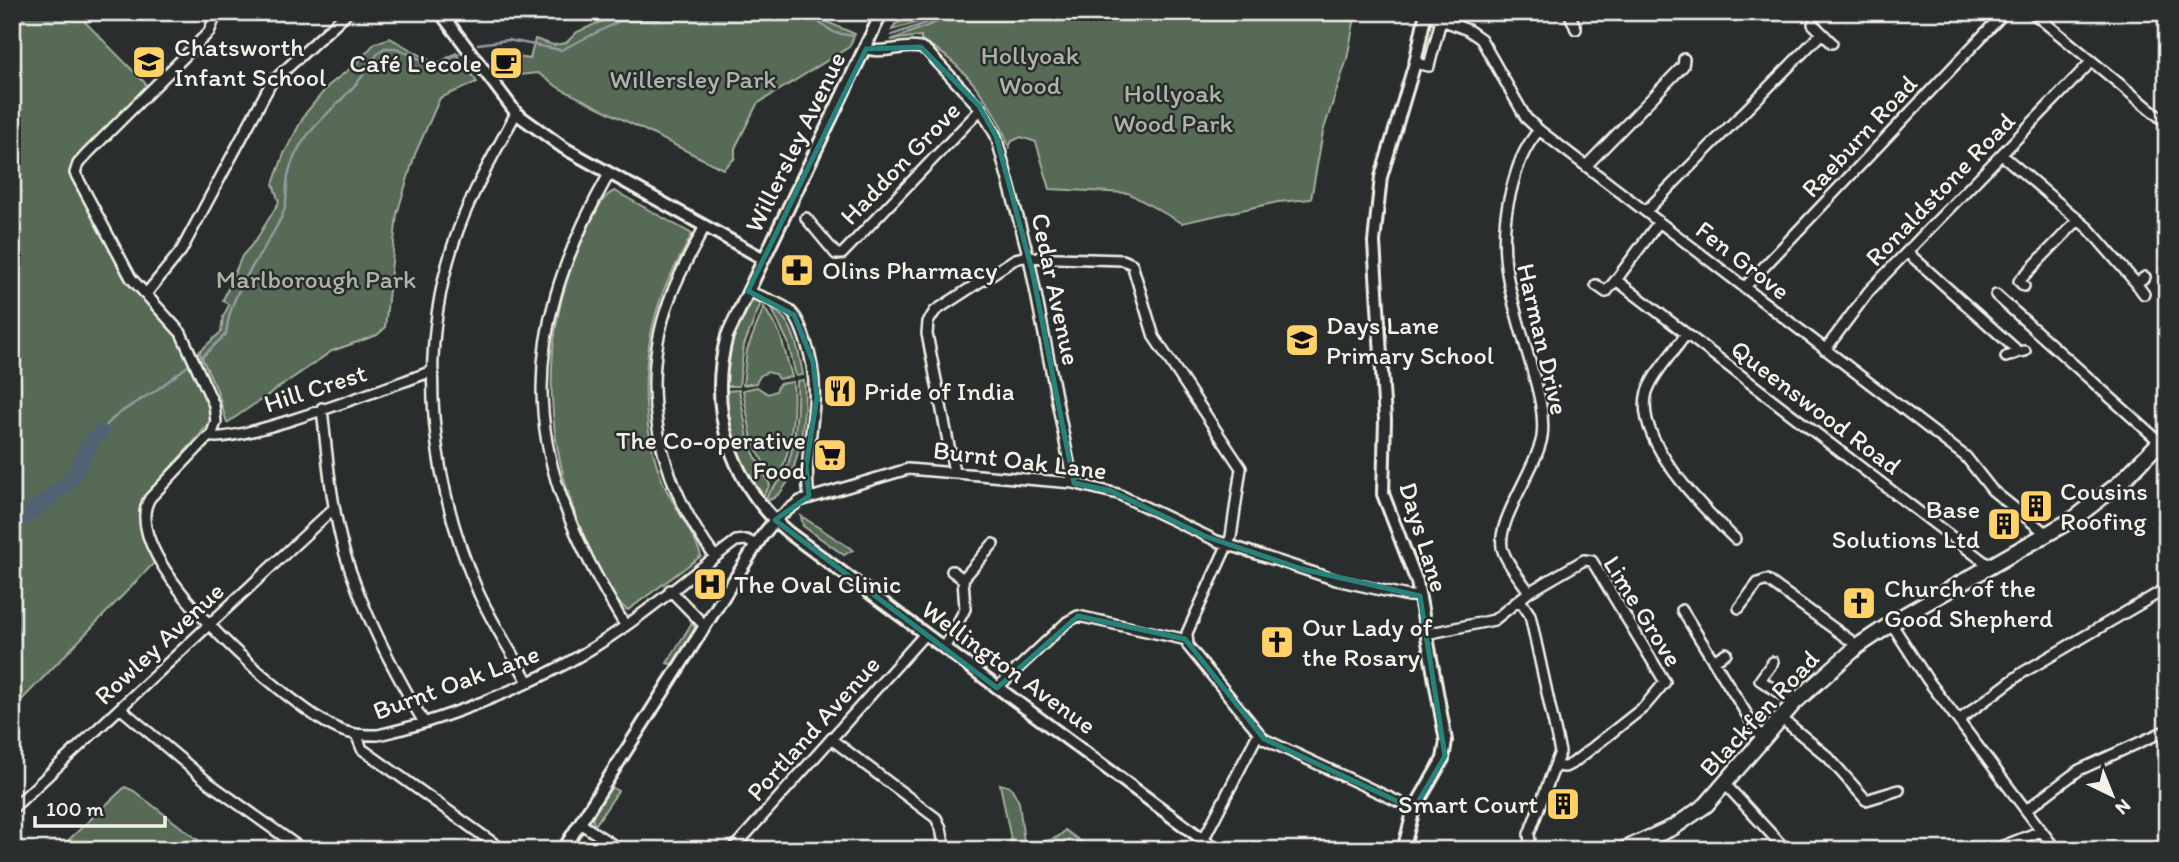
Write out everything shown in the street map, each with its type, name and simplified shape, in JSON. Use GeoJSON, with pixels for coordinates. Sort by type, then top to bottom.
{"type":"FeatureCollection","features":[{"type":"Feature","properties":{"kind":"main road","name":"Blackfen Road"},"geometry":{"type":"LineString","coordinates":[[1623,850],[1685,821],[1726,785],[1794,703],[1858,646],[1891,623],[2048,535],[2110,493],[2163,438]]}},
{"type":"Feature","properties":{"kind":"street"},"geometry":{"type":"LineString","coordinates":[[146,293],[181,251],[271,83],[348,12]]}},
{"type":"Feature","properties":{"kind":"street"},"geometry":{"type":"LineString","coordinates":[[440,12],[516,113],[564,148],[764,259]]}},
{"type":"Feature","properties":{"kind":"street","name":"Willersley Avenue"},"geometry":{"type":"LineString","coordinates":[[775,520],[757,501],[737,468],[727,444],[719,384],[723,352],[748,291],[882,12]]}},
{"type":"Feature","properties":{"kind":"street"},"geometry":{"type":"LineString","coordinates":[[1569,12],[1576,29]]}},
{"type":"Feature","properties":{"kind":"street","name":"Raeburn Road"},"geometry":{"type":"LineString","coordinates":[[1744,288],[2005,12]]}},
{"type":"Feature","properties":{"kind":"street"},"geometry":{"type":"LineString","coordinates":[[2032,12],[2167,123]]}},
{"type":"Feature","properties":{"kind":"street"},"geometry":{"type":"LineString","coordinates":[[209,436],[216,419],[211,396],[181,334],[124,267],[76,176],[76,167],[209,32],[218,13]]}},
{"type":"Feature","properties":{"kind":"street","name":"Fen Grove"},"geometry":{"type":"LineString","coordinates":[[1426,13],[1480,39],[1527,118],[1539,130],[1966,457],[1995,493],[2048,535]]}},
{"type":"Feature","properties":{"kind":"street","name":"Days Lane"},"geometry":{"type":"LineString","coordinates":[[1403,850],[1414,809],[1443,760],[1446,745],[1420,596],[1411,563],[1387,506],[1382,487],[1385,420],[1374,242],[1381,177],[1415,63],[1426,13]]}},
{"type":"Feature","properties":{"kind":"street"},"geometry":{"type":"LineString","coordinates":[[1415,63],[1429,66],[1441,20]]}},
{"type":"Feature","properties":{"kind":"street"},"geometry":{"type":"LineString","coordinates":[[1813,24],[1832,43]]}},
{"type":"Feature","properties":{"kind":"street"},"geometry":{"type":"LineString","coordinates":[[1646,211],[1822,33]]}},
{"type":"Feature","properties":{"kind":"street","name":"Haddon Grove"},"geometry":{"type":"LineString","coordinates":[[806,218],[836,254],[842,254],[981,109],[926,50],[916,47],[880,51],[866,49]]}},
{"type":"Feature","properties":{"kind":"street"},"geometry":{"type":"LineString","coordinates":[[1587,165],[1683,66],[1685,59]]}},
{"type":"Feature","properties":{"kind":"street","name":"Ronaldstone Road"},"geometry":{"type":"LineString","coordinates":[[1825,350],[1870,291],[2091,62]]}},
{"type":"Feature","properties":{"kind":"street","name":"Cedar Avenue"},"geometry":{"type":"LineString","coordinates":[[981,109],[996,136],[1029,258],[1073,483]]}},
{"type":"Feature","properties":{"kind":"street"},"geometry":{"type":"LineString","coordinates":[[516,113],[477,186],[454,242],[436,315],[433,371],[436,441],[453,528],[484,604],[528,682]]}},
{"type":"Feature","properties":{"kind":"street","name":"Harman Drive"},"geometry":{"type":"LineString","coordinates":[[1529,592],[1506,558],[1501,542],[1510,512],[1536,459],[1542,437],[1541,412],[1504,265],[1503,236],[1522,151],[1539,130]]}},
{"type":"Feature","properties":{"kind":"street"},"geometry":{"type":"LineString","coordinates":[[2002,155],[2078,220],[2140,280],[2144,294]]}},
{"type":"Feature","properties":{"kind":"street"},"geometry":{"type":"LineString","coordinates":[[609,174],[577,234],[555,292],[544,354],[543,397],[551,464],[564,510],[586,561],[625,625]]}},
{"type":"Feature","properties":{"kind":"street"},"geometry":{"type":"LineString","coordinates":[[2024,286],[2019,281],[2078,220]]}},
{"type":"Feature","properties":{"kind":"street"},"geometry":{"type":"LineString","coordinates":[[1596,285],[1605,292],[1659,222]]}},
{"type":"Feature","properties":{"kind":"street"},"geometry":{"type":"LineString","coordinates":[[705,226],[667,306],[657,343],[653,386],[655,417],[665,464],[684,509],[715,557]]}},
{"type":"Feature","properties":{"kind":"street"},"geometry":{"type":"LineString","coordinates":[[1907,252],[2022,352],[2006,357]]}},
{"type":"Feature","properties":{"kind":"street"},"geometry":{"type":"LineString","coordinates":[[954,472],[927,334],[928,321],[940,308],[1012,261],[1029,258],[1123,260],[1133,266],[1154,337],[1241,468],[1227,544],[1186,640],[1192,652],[1258,734],[1273,745],[1414,809]]}},
{"type":"Feature","properties":{"kind":"street","name":"Queenswood Road"},"geometry":{"type":"LineString","coordinates":[[1616,280],[1991,567]]}},
{"type":"Feature","properties":{"kind":"street"},"geometry":{"type":"LineString","coordinates":[[748,291],[786,308],[794,315],[813,362],[817,397],[813,437],[806,466],[809,498]]}},
{"type":"Feature","properties":{"kind":"street"},"geometry":{"type":"LineString","coordinates":[[1996,295],[2163,438]]}},
{"type":"Feature","properties":{"kind":"street"},"geometry":{"type":"LineString","coordinates":[[1686,334],[1650,387],[1646,401],[1648,415],[1680,484],[1735,539]]}},
{"type":"Feature","properties":{"kind":"street","name":"Hill Crest"},"geometry":{"type":"LineString","coordinates":[[209,436],[226,438],[433,371]]}},
{"type":"Feature","properties":{"kind":"street"},"geometry":{"type":"LineString","coordinates":[[322,408],[334,508],[345,554],[394,670],[423,721]]}},
{"type":"Feature","properties":{"kind":"street","name":"Burnt Oak Lane"},"geometry":{"type":"LineString","coordinates":[[209,436],[150,498],[144,511],[147,527],[161,562],[180,594],[208,626],[301,704],[335,728],[356,734],[378,735],[528,682],[580,656],[738,540],[756,544]]}},
{"type":"Feature","properties":{"kind":"street","name":"Burnt Oak Lane"},"geometry":{"type":"LineString","coordinates":[[775,520],[796,503],[809,498],[908,469],[1073,483],[1118,494],[1227,544],[1336,580],[1411,597],[1420,596]]}},
{"type":"Feature","properties":{"kind":"street","name":"Rowley Avenue"},"geometry":{"type":"LineString","coordinates":[[12,809],[334,508]]}},
{"type":"Feature","properties":{"kind":"street"},"geometry":{"type":"LineString","coordinates":[[563,850],[756,544],[775,520]]}},
{"type":"Feature","properties":{"kind":"street","name":"Wellington Avenue"},"geometry":{"type":"LineString","coordinates":[[775,520],[944,649],[1217,850]]}},
{"type":"Feature","properties":{"kind":"street"},"geometry":{"type":"LineString","coordinates":[[944,649],[965,609],[963,579],[993,544]]}},
{"type":"Feature","properties":{"kind":"street","name":"Lime Grove"},"geometry":{"type":"LineString","coordinates":[[1426,634],[1483,625],[1506,613],[1529,592],[1590,560],[1665,679],[1663,687],[1622,725],[1573,763],[1565,767],[1556,766]]}},
{"type":"Feature","properties":{"kind":"street"},"geometry":{"type":"LineString","coordinates":[[952,571],[963,579]]}},
{"type":"Feature","properties":{"kind":"street"},"geometry":{"type":"LineString","coordinates":[[1739,608],[1758,583],[1767,580],[1858,646]]}},
{"type":"Feature","properties":{"kind":"street"},"geometry":{"type":"LineString","coordinates":[[1959,720],[2022,673],[2167,588]]}},
{"type":"Feature","properties":{"kind":"street"},"geometry":{"type":"LineString","coordinates":[[670,590],[705,626]]}},
{"type":"Feature","properties":{"kind":"street"},"geometry":{"type":"LineString","coordinates":[[1520,600],[1530,615],[1560,748],[1556,766],[1529,834],[1531,850]]}},
{"type":"Feature","properties":{"kind":"street"},"geometry":{"type":"LineString","coordinates":[[1682,610],[1762,739]]}},
{"type":"Feature","properties":{"kind":"street"},"geometry":{"type":"LineString","coordinates":[[997,688],[1067,621],[1078,616],[1186,640]]}},
{"type":"Feature","properties":{"kind":"street"},"geometry":{"type":"LineString","coordinates":[[1891,623],[2056,850]]}},
{"type":"Feature","properties":{"kind":"street","name":"Portland Avenue"},"geometry":{"type":"LineString","coordinates":[[732,850],[925,634]]}},
{"type":"Feature","properties":{"kind":"street"},"geometry":{"type":"LineString","coordinates":[[1713,661],[1726,653]]}},
{"type":"Feature","properties":{"kind":"street"},"geometry":{"type":"LineString","coordinates":[[1773,662],[1760,680],[1794,703]]}},
{"type":"Feature","properties":{"kind":"street"},"geometry":{"type":"LineString","coordinates":[[120,708],[209,783],[303,850]]}},
{"type":"Feature","properties":{"kind":"street"},"geometry":{"type":"LineString","coordinates":[[1780,718],[1828,757],[1866,800],[1899,790]]}},
{"type":"Feature","properties":{"kind":"street"},"geometry":{"type":"LineString","coordinates":[[2026,810],[2079,770],[2167,730]]}},
{"type":"Feature","properties":{"kind":"street"},"geometry":{"type":"LineString","coordinates":[[356,734],[362,749],[503,850]]}},
{"type":"Feature","properties":{"kind":"street"},"geometry":{"type":"LineString","coordinates":[[1198,850],[1258,734]]}},
{"type":"Feature","properties":{"kind":"street"},"geometry":{"type":"LineString","coordinates":[[831,739],[936,818],[941,828],[945,850]]}},
{"type":"Feature","properties":{"kind":"street"},"geometry":{"type":"LineString","coordinates":[[1726,785],[1786,850]]}},
{"type":"Feature","properties":{"kind":"street"},"geometry":{"type":"LineString","coordinates":[[581,824],[621,850]]}},
{"type":"Feature","properties":{"kind":"street"},"geometry":{"type":"LineString","coordinates":[[1993,850],[2041,831]]}},
{"type":"Feature","properties":{"kind":"highlighted area"},"geometry":{"type":"Polygon","coordinates":[[[921,47],[979,106],[996,136],[1032,270],[1074,483],[1111,491],[1207,537],[1302,569],[1420,596],[1445,756],[1414,809],[1264,739],[1185,639],[1078,616],[997,688],[775,520],[809,496],[806,466],[817,397],[813,362],[794,315],[748,291],[866,49],[921,47]]]}},
{"type":"Feature","properties":{"kind":"green space"},"geometry":{"type":"Polygon","coordinates":[[[26,12],[94,12],[85,22],[149,87],[73,165],[72,176],[124,278],[178,337],[207,400],[211,419],[142,499],[140,524],[154,563],[12,710],[12,37],[26,12]]]}},
{"type":"Feature","properties":{"kind":"green space","name":"Willersley Park"},"geometry":{"type":"Polygon","coordinates":[[[623,12],[817,12],[827,22],[855,34],[849,47],[757,104],[735,148],[735,158],[723,169],[559,88],[538,73],[519,75],[519,69],[513,68],[505,55],[530,59],[535,39],[553,45],[566,43],[577,32],[623,12]]]}},
{"type":"Feature","properties":{"kind":"green space"},"geometry":{"type":"Polygon","coordinates":[[[922,12],[952,12],[892,30],[895,24],[922,12]]]}},
{"type":"Feature","properties":{"kind":"green space","name":"Hollyoak Wood Park"},"geometry":{"type":"Polygon","coordinates":[[[962,12],[1356,12],[1347,59],[1323,132],[1311,199],[1278,202],[1182,223],[1128,193],[1050,189],[1036,142],[1021,137],[1012,141],[1009,147],[986,100],[963,72],[921,40],[921,36],[891,40],[962,12]]]}},
{"type":"Feature","properties":{"kind":"green space","name":"Marlborough Park"},"geometry":{"type":"Polygon","coordinates":[[[390,38],[433,62],[440,62],[456,53],[477,82],[440,98],[415,154],[397,214],[385,328],[377,335],[332,351],[227,423],[217,390],[199,352],[221,332],[223,317],[229,305],[223,300],[242,256],[256,240],[279,202],[273,184],[284,154],[305,114],[328,86],[357,63],[375,43],[390,38]]]}},
{"type":"Feature","properties":{"kind":"green space"},"geometry":{"type":"Polygon","coordinates":[[[615,191],[692,234],[666,285],[656,315],[647,362],[646,410],[649,434],[662,480],[701,556],[628,610],[618,602],[610,589],[579,523],[565,482],[556,441],[552,399],[558,315],[569,273],[598,209],[605,197],[615,191]]]}},
{"type":"Feature","properties":{"kind":"green space"},"geometry":{"type":"Polygon","coordinates":[[[752,299],[761,303],[744,345],[739,386],[726,386],[732,338],[752,299]]]}},
{"type":"Feature","properties":{"kind":"green space"},"geometry":{"type":"Polygon","coordinates":[[[764,307],[780,334],[792,377],[778,379],[775,374],[767,372],[760,376],[756,383],[743,385],[747,350],[764,307]]]}},
{"type":"Feature","properties":{"kind":"green space"},"geometry":{"type":"Polygon","coordinates":[[[772,309],[786,320],[790,328],[803,375],[796,376],[788,342],[772,309]]]}},
{"type":"Feature","properties":{"kind":"green space"},"geometry":{"type":"Polygon","coordinates":[[[804,380],[802,428],[794,465],[780,493],[769,500],[766,498],[780,481],[790,459],[796,418],[797,381],[804,380]]]}},
{"type":"Feature","properties":{"kind":"green space"},"geometry":{"type":"Polygon","coordinates":[[[793,382],[793,420],[788,449],[773,481],[752,440],[743,390],[757,387],[768,394],[776,391],[779,384],[793,382]]]}},
{"type":"Feature","properties":{"kind":"green space"},"geometry":{"type":"Polygon","coordinates":[[[739,390],[749,444],[770,485],[762,498],[742,460],[730,420],[726,391],[739,390]]]}},
{"type":"Feature","properties":{"kind":"green space"},"geometry":{"type":"Polygon","coordinates":[[[801,516],[853,550],[844,555],[803,526],[801,516]]]}},
{"type":"Feature","properties":{"kind":"green space"},"geometry":{"type":"Polygon","coordinates":[[[692,623],[697,631],[675,665],[667,663],[692,623]]]}},
{"type":"Feature","properties":{"kind":"green space"},"geometry":{"type":"Polygon","coordinates":[[[1000,784],[1011,787],[1019,802],[1024,843],[1047,841],[1065,830],[1092,850],[1013,850],[1000,784]]]}},
{"type":"Feature","properties":{"kind":"green space"},"geometry":{"type":"Polygon","coordinates":[[[125,787],[134,791],[211,850],[58,850],[125,787]]]}},
{"type":"Feature","properties":{"kind":"green space"},"geometry":{"type":"Polygon","coordinates":[[[611,787],[618,791],[594,827],[592,816],[611,787]]]}},
{"type":"Feature","properties":{"kind":"waterway"},"geometry":{"type":"LineString","coordinates":[[478,44],[508,40],[561,50],[620,21],[659,19],[670,12]]}},
{"type":"Feature","properties":{"kind":"waterway"},"geometry":{"type":"LineString","coordinates":[[803,12],[835,33],[854,36]]}},
{"type":"Feature","properties":{"kind":"waterway"},"geometry":{"type":"LineString","coordinates":[[892,35],[957,12]]}},
{"type":"Feature","properties":{"kind":"waterway"},"geometry":{"type":"LineString","coordinates":[[202,357],[226,334],[240,288],[283,213],[288,176],[308,134],[351,90],[384,48],[396,48],[435,66],[459,54]]}},
{"type":"Feature","properties":{"kind":"waterway"},"geometry":{"type":"LineString","coordinates":[[101,432],[119,414],[192,363]]}},
{"type":"Feature","properties":{"kind":"waterway"},"geometry":{"type":"LineString","coordinates":[[12,524],[70,480],[88,447],[101,432]]}},
{"type":"Feature","properties":{"kind":"place","name":"Chatsworth Infant School"},"geometry":{"type":"Point","coordinates":[149,62]}},
{"type":"Feature","properties":{"kind":"place","name":"Café L'ecole"},"geometry":{"type":"Point","coordinates":[506,63]}},
{"type":"Feature","properties":{"kind":"place","name":"Olins Pharmacy"},"geometry":{"type":"Point","coordinates":[797,270]}},
{"type":"Feature","properties":{"kind":"place","name":"Days Lane Primary School"},"geometry":{"type":"Point","coordinates":[1302,340]}},
{"type":"Feature","properties":{"kind":"place","name":"Pride of India"},"geometry":{"type":"Point","coordinates":[840,391]}},
{"type":"Feature","properties":{"kind":"place","name":"The Co-operative Food"},"geometry":{"type":"Point","coordinates":[830,455]}},
{"type":"Feature","properties":{"kind":"place","name":"Cousins Roofing"},"geometry":{"type":"Point","coordinates":[2036,506]}},
{"type":"Feature","properties":{"kind":"place","name":"Base Solutions Ltd"},"geometry":{"type":"Point","coordinates":[2004,524]}},
{"type":"Feature","properties":{"kind":"place","name":"The Oval Clinic"},"geometry":{"type":"Point","coordinates":[710,584]}},
{"type":"Feature","properties":{"kind":"place","name":"Church of the Good Shepherd"},"geometry":{"type":"Point","coordinates":[1859,603]}},
{"type":"Feature","properties":{"kind":"place","name":"Our Lady of the Rosary"},"geometry":{"type":"Point","coordinates":[1277,642]}},
{"type":"Feature","properties":{"kind":"place","name":"Smart Court"},"geometry":{"type":"Point","coordinates":[1563,804]}},
{"type":"Feature","properties":{"kind":"park label","name":"Hollyoak Wood"},"geometry":{"type":"Point","coordinates":[1030,70]}}]}
